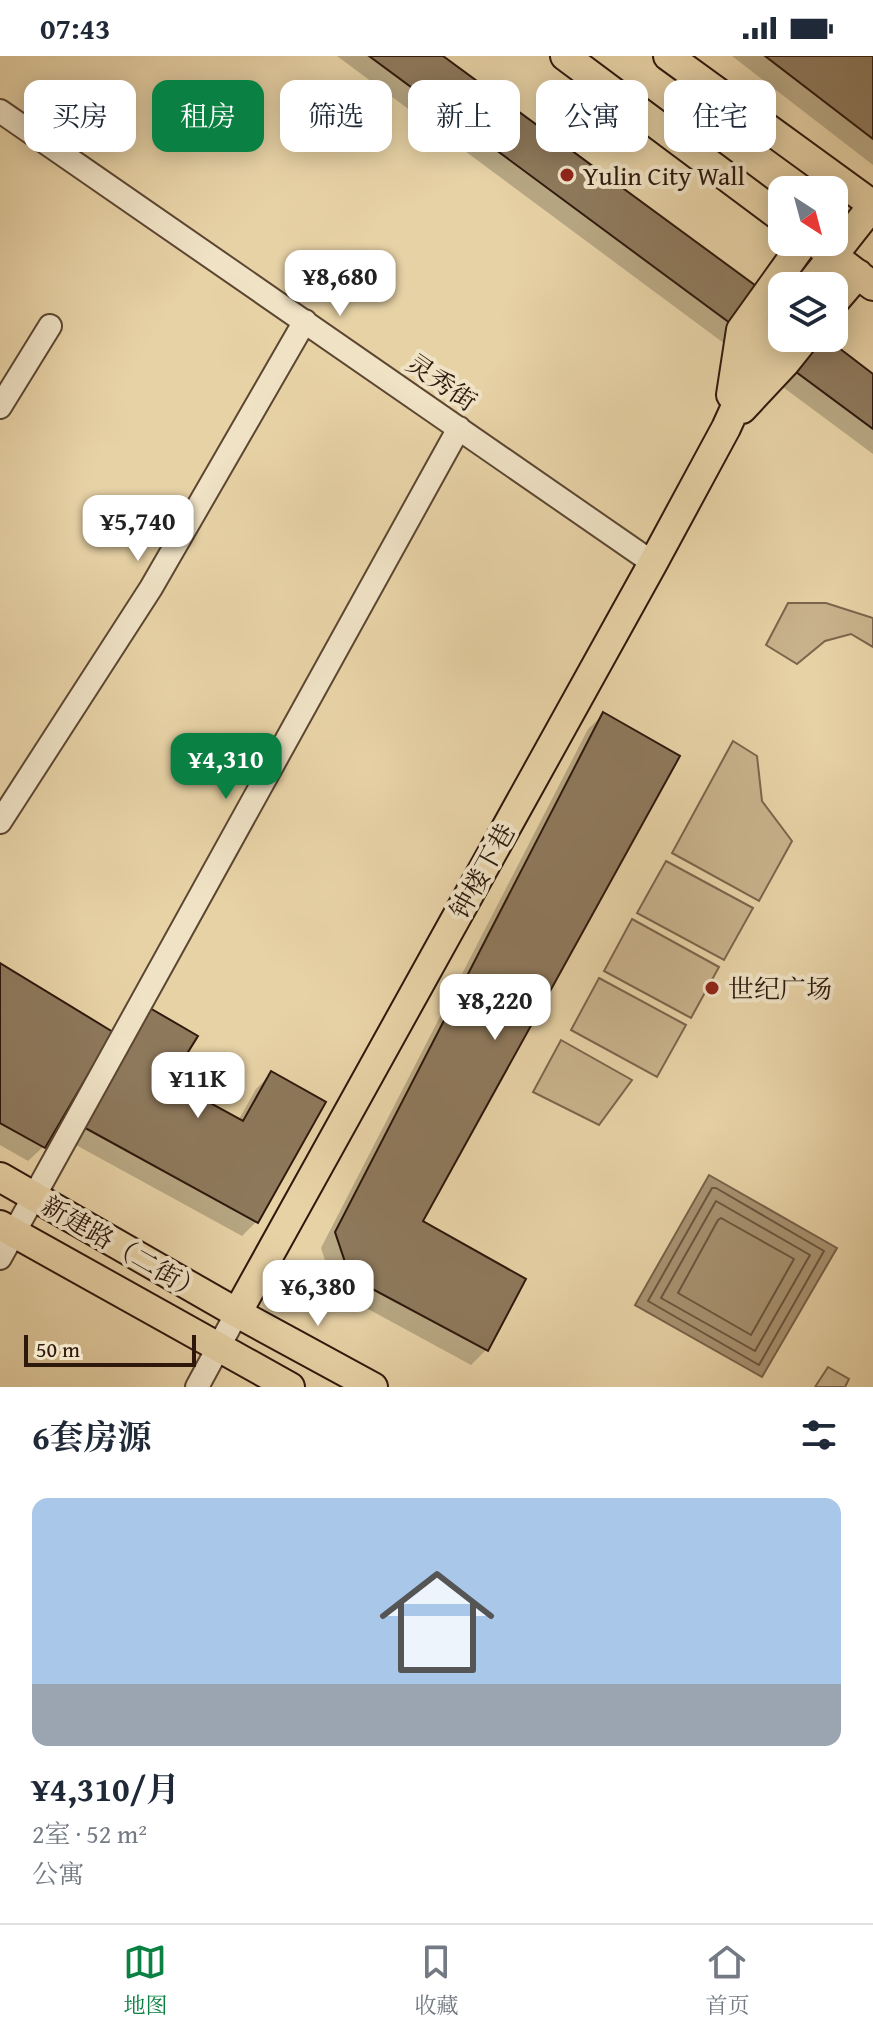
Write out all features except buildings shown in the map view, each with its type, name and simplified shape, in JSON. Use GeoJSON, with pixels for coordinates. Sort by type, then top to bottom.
{"type":"FeatureCollection","features":[{"type":"Feature","properties":{"kind":"main road"},"geometry":{"type":"LineString","coordinates":[[565,56],[768,208]]}},
{"type":"Feature","properties":{"kind":"main road"},"geometry":{"type":"LineString","coordinates":[[668,56],[819,176]]}},
{"type":"Feature","properties":{"kind":"main road"},"geometry":{"type":"LineString","coordinates":[[848,196],[873,205],[848,227]]}},
{"type":"Feature","properties":{"kind":"main road"},"geometry":{"type":"LineString","coordinates":[[726,428],[741,330],[794,256]]}},
{"type":"Feature","properties":{"kind":"main road"},"geometry":{"type":"LineString","coordinates":[[834,256],[866,280],[848,292]]}},
{"type":"Feature","properties":{"kind":"main road"},"geometry":{"type":"LineString","coordinates":[[726,428],[768,340]]}},
{"type":"Feature","properties":{"kind":"main road"},"geometry":{"type":"LineString","coordinates":[[726,428],[794,352]]}},
{"type":"Feature","properties":{"kind":"main road","name":"钟楼下巷"},"geometry":{"type":"LineString","coordinates":[[237,1313],[726,428]]}},
{"type":"Feature","properties":{"kind":"main road","name":"新建路（二街）"},"geometry":{"type":"LineString","coordinates":[[0,1177],[371,1386]]}},
{"type":"Feature","properties":{"kind":"main road","name":"新建路（二街）"},"geometry":{"type":"LineString","coordinates":[[7,1229],[290,1387]]}},
{"type":"Feature","properties":{"kind":"street","name":"灵秀街"},"geometry":{"type":"LineString","coordinates":[[0,111],[653,563]]}},
{"type":"Feature","properties":{"kind":"street"},"geometry":{"type":"LineString","coordinates":[[0,822],[151,588],[305,321]]}},
{"type":"Feature","properties":{"kind":"street"},"geometry":{"type":"LineString","coordinates":[[0,407],[50,326]]}},
{"type":"Feature","properties":{"kind":"street"},"geometry":{"type":"LineString","coordinates":[[0,1258],[7,1229],[33,1196],[459,428]]}},
{"type":"Feature","properties":{"kind":"street"},"geometry":{"type":"LineString","coordinates":[[197,1387],[237,1313]]}},
{"type":"Feature","properties":{"kind":"shaded area"},"geometry":{"type":"Polygon","coordinates":[[[788,603],[826,603],[873,618],[873,647],[851,634],[825,641],[797,664],[766,645],[788,603]]]}},
{"type":"Feature","properties":{"kind":"shaded area"},"geometry":{"type":"Polygon","coordinates":[[[733,741],[757,756],[762,801],[792,841],[759,901],[672,853],[733,741]]]}},
{"type":"Feature","properties":{"kind":"shaded area"},"geometry":{"type":"Polygon","coordinates":[[[666,861],[753,908],[724,960],[637,913],[666,861]]]}},
{"type":"Feature","properties":{"kind":"shaded area"},"geometry":{"type":"Polygon","coordinates":[[[632,919],[719,967],[691,1018],[604,971],[632,919]]]}},
{"type":"Feature","properties":{"kind":"shaded area"},"geometry":{"type":"Polygon","coordinates":[[[599,978],[686,1025],[657,1077],[571,1030],[599,978]]]}},
{"type":"Feature","properties":{"kind":"shaded area"},"geometry":{"type":"Polygon","coordinates":[[[561,1040],[632,1080],[599,1125],[533,1092],[561,1040]]]}},
{"type":"Feature","properties":{"kind":"shaded area"},"geometry":{"type":"Polygon","coordinates":[[[828,1367],[849,1379],[845,1387],[815,1387],[828,1367]]]}},
{"type":"Feature","properties":{"kind":"water"},"geometry":{"type":"Polygon","coordinates":[[[709,1175],[837,1248],[762,1377],[635,1305],[709,1175]]]}},
{"type":"Feature","properties":{"kind":"place","name":"Yulin City Wall"},"geometry":{"type":"Point","coordinates":[567,175]}},
{"type":"Feature","properties":{"kind":"place","name":"世纪广场"},"geometry":{"type":"Point","coordinates":[712,988]}}]}
